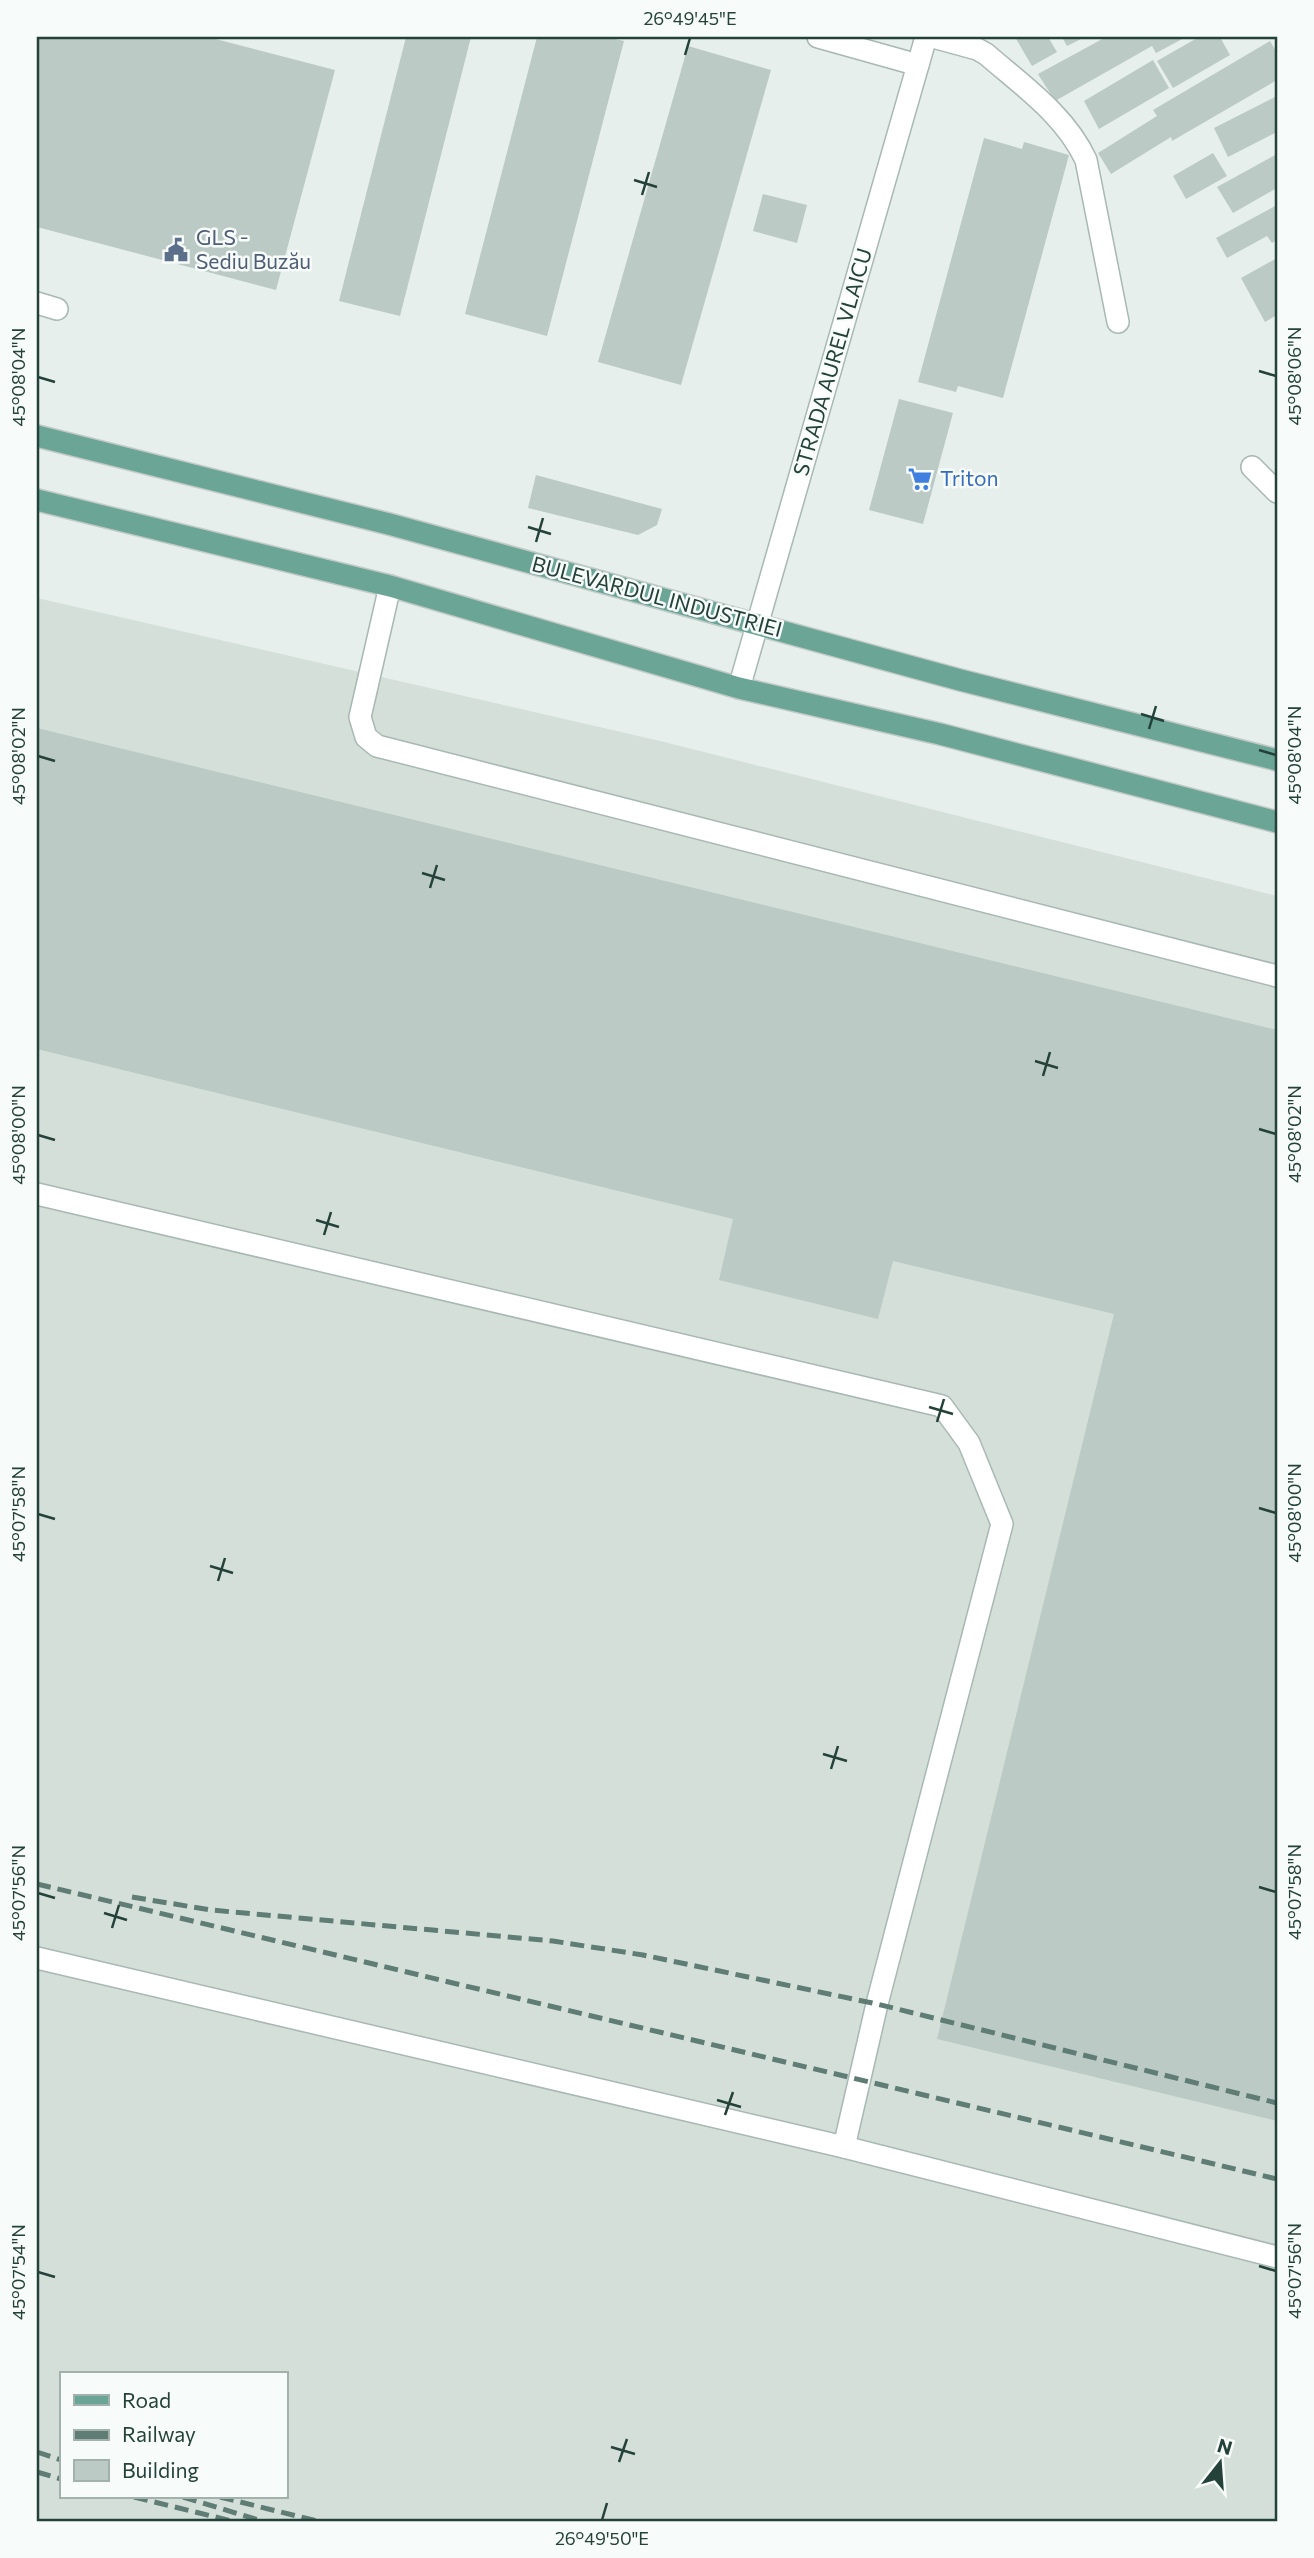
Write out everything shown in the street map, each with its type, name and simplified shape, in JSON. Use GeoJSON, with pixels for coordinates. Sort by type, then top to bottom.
{"type":"FeatureCollection","features":[{"type":"Feature","properties":{"kind":"main road","name":"BULEVARDUL INDUSTRIEI"},"geometry":{"type":"LineString","coordinates":[[37,436],[389,524],[960,680],[1276,755]]}},
{"type":"Feature","properties":{"kind":"main road"},"geometry":{"type":"LineString","coordinates":[[37,500],[390,586],[739,688],[940,734],[1277,822]]}},
{"type":"Feature","properties":{"kind":"street"},"geometry":{"type":"LineString","coordinates":[[818,37],[918,65]]}},
{"type":"Feature","properties":{"kind":"street","name":"STRADA AUREL VLAICU"},"geometry":{"type":"LineString","coordinates":[[739,688],[926,37]]}},
{"type":"Feature","properties":{"kind":"street"},"geometry":{"type":"LineString","coordinates":[[933,37],[986,54],[1063,122],[1078,143],[1087,160],[1118,322]]}},
{"type":"Feature","properties":{"kind":"street"},"geometry":{"type":"LineString","coordinates":[[1252,467],[1277,492]]}},
{"type":"Feature","properties":{"kind":"street"},"geometry":{"type":"LineString","coordinates":[[390,586],[360,717],[366,737],[377,746],[1277,976]]}},
{"type":"Feature","properties":{"kind":"street"},"geometry":{"type":"LineString","coordinates":[[37,1194],[943,1406],[969,1443],[1002,1524],[877,2004],[844,2147]]}},
{"type":"Feature","properties":{"kind":"street"},"geometry":{"type":"LineString","coordinates":[[37,1958],[844,2147],[1277,2257]]}},
{"type":"Feature","properties":{"kind":"shaded area"},"geometry":{"type":"Polygon","coordinates":[[[37,598],[660,741],[1277,896],[1277,2521],[37,2521],[37,598]]]}},
{"type":"Feature","properties":{"kind":"building"},"geometry":{"type":"Polygon","coordinates":[[[37,37],[208,37],[335,70],[276,290],[37,227],[37,37]]]}},
{"type":"Feature","properties":{"kind":"building"},"geometry":{"type":"Polygon","coordinates":[[[406,37],[471,37],[400,316],[339,301],[406,37]]]}},
{"type":"Feature","properties":{"kind":"building"},"geometry":{"type":"Polygon","coordinates":[[[537,37],[606,37],[624,41],[547,336],[465,314],[537,37]]]}},
{"type":"Feature","properties":{"kind":"building"},"geometry":{"type":"Polygon","coordinates":[[[1015,37],[1048,37],[1057,52],[1032,66],[1015,37]]]}},
{"type":"Feature","properties":{"kind":"building"},"geometry":{"type":"Polygon","coordinates":[[[1062,37],[1085,37],[1067,46],[1062,37]]]}},
{"type":"Feature","properties":{"kind":"building"},"geometry":{"type":"Polygon","coordinates":[[[1106,37],[1186,37],[1156,53],[1152,46],[1055,101],[1038,74],[1106,37]]]}},
{"type":"Feature","properties":{"kind":"building"},"geometry":{"type":"Polygon","coordinates":[[[1199,37],[1220,37],[1230,55],[1173,88],[1157,61],[1199,37]]]}},
{"type":"Feature","properties":{"kind":"building"},"geometry":{"type":"Polygon","coordinates":[[[1270,41],[1277,53],[1277,80],[1172,141],[1171,137],[1111,174],[1098,153],[1157,116],[1153,110],[1270,41]]]}},
{"type":"Feature","properties":{"kind":"building"},"geometry":{"type":"Polygon","coordinates":[[[688,46],[771,70],[681,385],[598,362],[688,46]]]}},
{"type":"Feature","properties":{"kind":"building"},"geometry":{"type":"Polygon","coordinates":[[[1153,60],[1169,88],[1099,129],[1084,101],[1153,60]]]}},
{"type":"Feature","properties":{"kind":"building"},"geometry":{"type":"Polygon","coordinates":[[[1277,96],[1277,132],[1228,157],[1214,128],[1277,96]]]}},
{"type":"Feature","properties":{"kind":"building"},"geometry":{"type":"Polygon","coordinates":[[[984,138],[1022,149],[1024,142],[1069,155],[1003,398],[958,386],[956,392],[918,382],[984,138]]]}},
{"type":"Feature","properties":{"kind":"building"},"geometry":{"type":"Polygon","coordinates":[[[1213,153],[1227,176],[1186,199],[1173,176],[1213,153]]]}},
{"type":"Feature","properties":{"kind":"building"},"geometry":{"type":"Polygon","coordinates":[[[1277,154],[1277,188],[1233,213],[1217,187],[1277,154]]]}},
{"type":"Feature","properties":{"kind":"building"},"geometry":{"type":"Polygon","coordinates":[[[763,194],[807,205],[797,243],[753,231],[763,194]]]}},
{"type":"Feature","properties":{"kind":"building"},"geometry":{"type":"Polygon","coordinates":[[[1277,205],[1277,240],[1272,243],[1267,236],[1227,258],[1216,238],[1277,205]]]}},
{"type":"Feature","properties":{"kind":"building"},"geometry":{"type":"Polygon","coordinates":[[[1277,258],[1277,315],[1265,322],[1241,278],[1277,258]]]}},
{"type":"Feature","properties":{"kind":"building"},"geometry":{"type":"Polygon","coordinates":[[[899,399],[953,413],[923,524],[869,510],[899,399]]]}},
{"type":"Feature","properties":{"kind":"building"},"geometry":{"type":"Polygon","coordinates":[[[536,475],[662,509],[657,525],[638,535],[528,508],[536,475]]]}},
{"type":"Feature","properties":{"kind":"building"},"geometry":{"type":"Polygon","coordinates":[[[37,728],[1277,1030],[1277,2121],[937,2039],[1114,1314],[893,1261],[878,1319],[719,1280],[733,1219],[37,1049],[37,728]]]}},
{"type":"Feature","properties":{"kind":"railway"},"geometry":{"type":"LineString","coordinates":[[37,1884],[1277,2179]]}},
{"type":"Feature","properties":{"kind":"railway"},"geometry":{"type":"LineString","coordinates":[[132,1897],[211,1910],[553,1941],[643,1955],[877,2004],[1277,2103]]}},
{"type":"Feature","properties":{"kind":"railway"},"geometry":{"type":"LineString","coordinates":[[37,2452],[60,2460]]}},
{"type":"Feature","properties":{"kind":"railway"},"geometry":{"type":"LineString","coordinates":[[37,2472],[60,2479]]}},
{"type":"Feature","properties":{"kind":"railway"},"geometry":{"type":"LineString","coordinates":[[138,2498],[232,2521]]}},
{"type":"Feature","properties":{"kind":"railway"},"geometry":{"type":"LineString","coordinates":[[186,2498],[262,2521]]}},
{"type":"Feature","properties":{"kind":"railway"},"geometry":{"type":"LineString","coordinates":[[224,2498],[317,2521]]}},
{"type":"Feature","properties":{"kind":"place","name":"GLS - Sediu Buzău"},"geometry":{"type":"Point","coordinates":[176,250]}},
{"type":"Feature","properties":{"kind":"place","name":"Triton"},"geometry":{"type":"Point","coordinates":[920,479]}}]}
